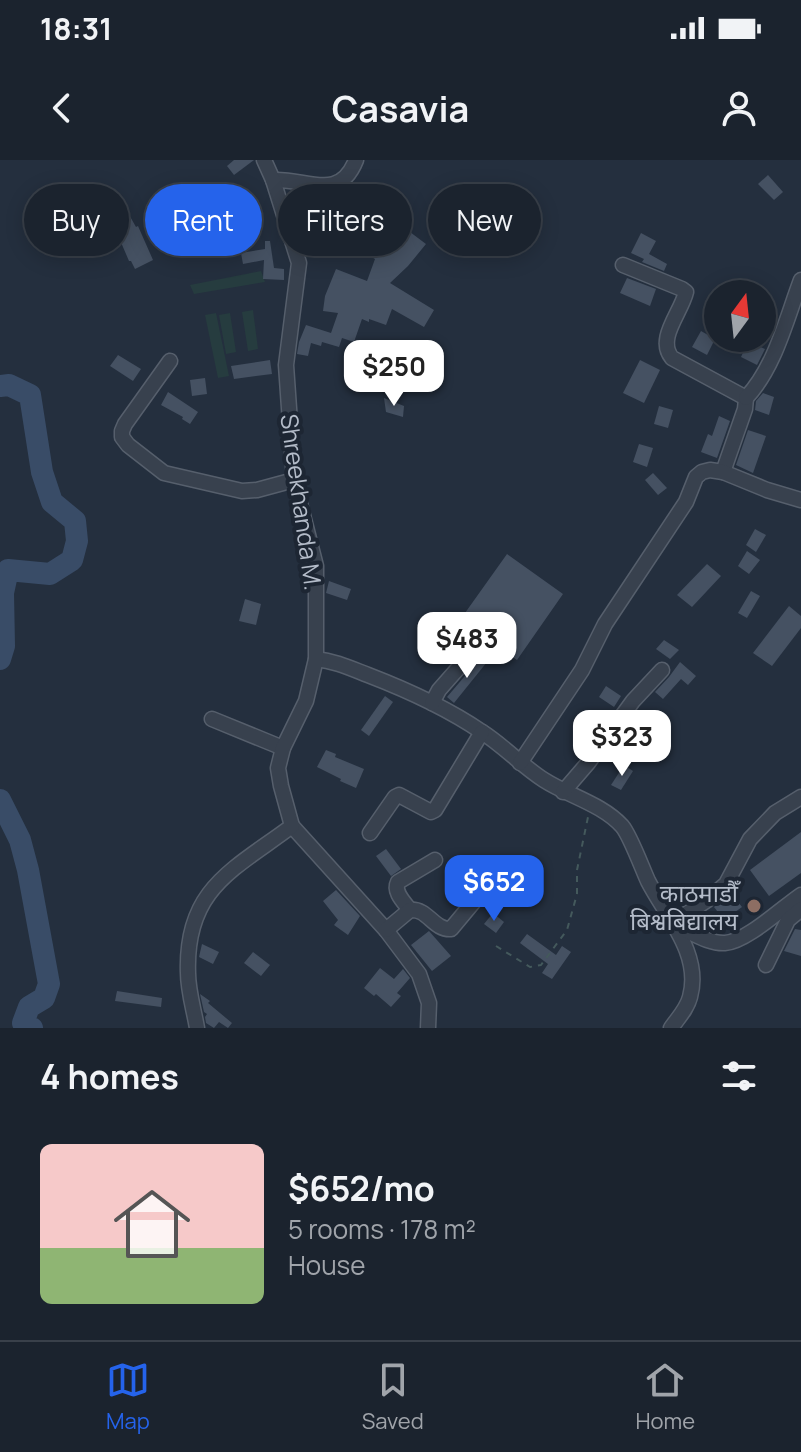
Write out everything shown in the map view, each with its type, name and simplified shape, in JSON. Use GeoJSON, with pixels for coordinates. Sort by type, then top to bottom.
{"type":"FeatureCollection","features":[{"type":"Feature","properties":{"kind":"street","name":"Shreekhanda M."},"geometry":{"type":"LineString","coordinates":[[264,160],[299,263],[286,365],[294,480],[316,566],[316,659],[306,701],[283,748]]}},
{"type":"Feature","properties":{"kind":"street"},"geometry":{"type":"LineString","coordinates":[[273,180],[333,186],[351,173],[356,160]]}},
{"type":"Feature","properties":{"kind":"street"},"geometry":{"type":"LineString","coordinates":[[623,265],[686,292],[665,351],[672,358],[746,398]]}},
{"type":"Feature","properties":{"kind":"street"},"geometry":{"type":"LineString","coordinates":[[723,472],[746,398],[758,385],[769,364],[801,280]]}},
{"type":"Feature","properties":{"kind":"street"},"geometry":{"type":"LineString","coordinates":[[170,361],[125,424],[122,437],[128,445],[164,473],[234,489],[257,490],[294,480]]}},
{"type":"Feature","properties":{"kind":"street"},"geometry":{"type":"LineString","coordinates":[[520,763],[582,670],[605,624],[686,502],[696,477],[710,470],[723,472],[801,500]]}},
{"type":"Feature","properties":{"kind":"street"},"geometry":{"type":"LineString","coordinates":[[432,703],[439,690],[483,640]]}},
{"type":"Feature","properties":{"kind":"street"},"geometry":{"type":"LineString","coordinates":[[316,659],[334,661],[432,703],[482,732],[563,792],[612,816],[625,829],[651,886],[685,946],[692,979],[691,996],[671,1028]]}},
{"type":"Feature","properties":{"kind":"street"},"geometry":{"type":"LineString","coordinates":[[563,792],[581,773],[633,701],[662,670]]}},
{"type":"Feature","properties":{"kind":"street"},"geometry":{"type":"LineString","coordinates":[[212,719],[283,748],[278,768],[292,826],[386,930],[419,974],[429,1003],[428,1028]]}},
{"type":"Feature","properties":{"kind":"street"},"geometry":{"type":"LineString","coordinates":[[370,833],[399,795],[426,811],[435,810],[482,732]]}},
{"type":"Feature","properties":{"kind":"street"},"geometry":{"type":"LineString","coordinates":[[675,924],[726,884],[750,839],[775,813],[801,797]]}},
{"type":"Feature","properties":{"kind":"street"},"geometry":{"type":"LineString","coordinates":[[197,1028],[187,976],[194,920],[203,900],[234,867],[292,826]]}},
{"type":"Feature","properties":{"kind":"street"},"geometry":{"type":"LineString","coordinates":[[410,910],[396,891],[396,886],[435,860]]}},
{"type":"Feature","properties":{"kind":"street"},"geometry":{"type":"LineString","coordinates":[[386,930],[410,910],[421,910],[441,929],[451,929],[498,879]]}},
{"type":"Feature","properties":{"kind":"street"},"geometry":{"type":"LineString","coordinates":[[675,924],[711,941],[730,943],[756,929],[801,895]]}},
{"type":"Feature","properties":{"kind":"street"},"geometry":{"type":"LineString","coordinates":[[766,965],[788,920],[801,909]]}},
{"type":"Feature","properties":{"kind":"path"},"geometry":{"type":"LineString","coordinates":[[496,946],[530,967],[541,965],[567,930],[577,894],[577,870],[591,804]]}},
{"type":"Feature","properties":{"kind":"green space"},"geometry":{"type":"Polygon","coordinates":[[[261,271],[265,282],[194,294],[190,285],[261,271]]]}},
{"type":"Feature","properties":{"kind":"green space"},"geometry":{"type":"Polygon","coordinates":[[[253,310],[258,349],[248,351],[242,312],[253,310]]]}},
{"type":"Feature","properties":{"kind":"green space"},"geometry":{"type":"Polygon","coordinates":[[[216,313],[229,376],[218,378],[205,315],[216,313]]]}},
{"type":"Feature","properties":{"kind":"green space"},"geometry":{"type":"Polygon","coordinates":[[[230,313],[236,352],[226,354],[219,315],[230,313]]]}},
{"type":"Feature","properties":{"kind":"building"},"geometry":{"type":"Polygon","coordinates":[[[234,160],[254,160],[234,175],[227,166],[234,160]]]}},
{"type":"Feature","properties":{"kind":"building"},"geometry":{"type":"Polygon","coordinates":[[[768,175],[783,192],[774,200],[758,184],[768,175]]]}},
{"type":"Feature","properties":{"kind":"building"},"geometry":{"type":"Polygon","coordinates":[[[129,215],[145,242],[145,256],[151,256],[153,260],[135,269],[129,261],[129,215]]]}},
{"type":"Feature","properties":{"kind":"building"},"geometry":{"type":"Polygon","coordinates":[[[641,233],[656,241],[649,254],[667,264],[664,271],[642,262],[644,259],[631,253],[641,233]]]}},
{"type":"Feature","properties":{"kind":"building"},"geometry":{"type":"Polygon","coordinates":[[[412,234],[426,244],[390,283],[434,310],[424,327],[392,309],[386,325],[362,319],[354,342],[342,338],[339,347],[322,342],[321,346],[311,343],[308,356],[297,354],[306,325],[331,333],[338,313],[323,311],[325,296],[336,269],[367,281],[375,259],[370,256],[412,256],[412,234]]]}},
{"type":"Feature","properties":{"kind":"building"},"geometry":{"type":"Polygon","coordinates":[[[265,241],[270,241],[274,268],[284,269],[284,280],[263,279],[264,260],[243,264],[242,256],[262,256],[262,250],[265,249],[265,241]]]}},
{"type":"Feature","properties":{"kind":"building"},"geometry":{"type":"Polygon","coordinates":[[[627,278],[656,289],[650,306],[620,293],[627,278]]]}},
{"type":"Feature","properties":{"kind":"building"},"geometry":{"type":"Polygon","coordinates":[[[701,331],[704,333],[704,352],[708,352],[707,355],[692,347],[701,331]]]}},
{"type":"Feature","properties":{"kind":"building"},"geometry":{"type":"Polygon","coordinates":[[[743,352],[764,352],[757,365],[741,357],[743,352]]]}},
{"type":"Feature","properties":{"kind":"building"},"geometry":{"type":"Polygon","coordinates":[[[118,355],[141,369],[133,381],[110,366],[118,355]]]}},
{"type":"Feature","properties":{"kind":"building"},"geometry":{"type":"Polygon","coordinates":[[[270,360],[272,374],[234,379],[231,366],[270,360]]]}},
{"type":"Feature","properties":{"kind":"building"},"geometry":{"type":"Polygon","coordinates":[[[640,360],[660,370],[644,403],[623,393],[640,360]]]}},
{"type":"Feature","properties":{"kind":"building"},"geometry":{"type":"Polygon","coordinates":[[[205,378],[207,394],[192,396],[190,380],[205,378]]]}},
{"type":"Feature","properties":{"kind":"building"},"geometry":{"type":"Polygon","coordinates":[[[168,392],[198,412],[190,424],[161,405],[168,392]]]}},
{"type":"Feature","properties":{"kind":"building"},"geometry":{"type":"Polygon","coordinates":[[[763,393],[774,397],[769,415],[755,410],[756,401],[763,393]]]}},
{"type":"Feature","properties":{"kind":"building"},"geometry":{"type":"Polygon","coordinates":[[[384,398],[404,406],[403,417],[386,412],[384,398]]]}},
{"type":"Feature","properties":{"kind":"building"},"geometry":{"type":"Polygon","coordinates":[[[659,406],[673,410],[668,428],[654,424],[659,406]]]}},
{"type":"Feature","properties":{"kind":"building"},"geometry":{"type":"Polygon","coordinates":[[[719,416],[730,421],[717,458],[701,452],[708,434],[712,436],[719,416]]]}},
{"type":"Feature","properties":{"kind":"building"},"geometry":{"type":"Polygon","coordinates":[[[748,430],[766,436],[753,473],[736,465],[748,430]]]}},
{"type":"Feature","properties":{"kind":"building"},"geometry":{"type":"Polygon","coordinates":[[[639,444],[653,448],[647,467],[633,462],[639,444]]]}},
{"type":"Feature","properties":{"kind":"building"},"geometry":{"type":"Polygon","coordinates":[[[653,473],[667,488],[658,495],[645,480],[653,473]]]}},
{"type":"Feature","properties":{"kind":"building"},"geometry":{"type":"Polygon","coordinates":[[[755,529],[766,535],[756,552],[746,545],[755,529]]]}},
{"type":"Feature","properties":{"kind":"building"},"geometry":{"type":"Polygon","coordinates":[[[747,551],[760,560],[749,574],[738,566],[747,551]]]}},
{"type":"Feature","properties":{"kind":"building"},"geometry":{"type":"Polygon","coordinates":[[[507,554],[563,594],[517,660],[492,643],[489,632],[477,632],[460,620],[507,554]]]}},
{"type":"Feature","properties":{"kind":"building"},"geometry":{"type":"Polygon","coordinates":[[[707,564],[721,576],[692,607],[677,595],[707,564]]]}},
{"type":"Feature","properties":{"kind":"building"},"geometry":{"type":"Polygon","coordinates":[[[329,581],[351,589],[347,600],[326,593],[329,581]]]}},
{"type":"Feature","properties":{"kind":"building"},"geometry":{"type":"Polygon","coordinates":[[[751,591],[760,596],[747,618],[738,613],[751,591]]]}},
{"type":"Feature","properties":{"kind":"building"},"geometry":{"type":"Polygon","coordinates":[[[245,599],[261,604],[256,625],[239,621],[245,599]]]}},
{"type":"Feature","properties":{"kind":"building"},"geometry":{"type":"Polygon","coordinates":[[[789,606],[801,616],[801,628],[772,666],[753,653],[789,606]]]}},
{"type":"Feature","properties":{"kind":"building"},"geometry":{"type":"Polygon","coordinates":[[[459,624],[469,638],[459,651],[446,642],[459,624]]]}},
{"type":"Feature","properties":{"kind":"building"},"geometry":{"type":"Polygon","coordinates":[[[664,640],[679,650],[670,659],[656,649],[664,640]]]}},
{"type":"Feature","properties":{"kind":"building"},"geometry":{"type":"Polygon","coordinates":[[[482,656],[487,662],[454,703],[447,697],[482,656]]]}},
{"type":"Feature","properties":{"kind":"building"},"geometry":{"type":"Polygon","coordinates":[[[680,662],[696,676],[688,685],[681,679],[663,699],[655,692],[680,662]]]}},
{"type":"Feature","properties":{"kind":"building"},"geometry":{"type":"Polygon","coordinates":[[[606,686],[621,696],[614,707],[599,697],[606,686]]]}},
{"type":"Feature","properties":{"kind":"building"},"geometry":{"type":"Polygon","coordinates":[[[385,696],[393,702],[369,736],[361,730],[385,696]]]}},
{"type":"Feature","properties":{"kind":"building"},"geometry":{"type":"Polygon","coordinates":[[[326,750],[364,769],[356,788],[317,767],[326,750]]]}},
{"type":"Feature","properties":{"kind":"building"},"geometry":{"type":"Polygon","coordinates":[[[624,765],[633,771],[621,790],[611,785],[624,765]]]}},
{"type":"Feature","properties":{"kind":"building"},"geometry":{"type":"Polygon","coordinates":[[[801,832],[801,873],[769,896],[750,870],[801,832]]]}},
{"type":"Feature","properties":{"kind":"building"},"geometry":{"type":"Polygon","coordinates":[[[386,849],[401,869],[391,876],[376,856],[386,849]]]}},
{"type":"Feature","properties":{"kind":"building"},"geometry":{"type":"Polygon","coordinates":[[[523,879],[533,888],[523,901],[515,894],[519,881],[523,879]]]}},
{"type":"Feature","properties":{"kind":"building"},"geometry":{"type":"Polygon","coordinates":[[[336,890],[360,916],[348,935],[334,925],[338,920],[323,901],[336,890]]]}},
{"type":"Feature","properties":{"kind":"building"},"geometry":{"type":"Polygon","coordinates":[[[731,893],[742,907],[724,920],[714,907],[731,893]]]}},
{"type":"Feature","properties":{"kind":"building"},"geometry":{"type":"Polygon","coordinates":[[[493,913],[504,922],[496,933],[484,924],[493,913]]]}},
{"type":"Feature","properties":{"kind":"building"},"geometry":{"type":"Polygon","coordinates":[[[795,929],[801,930],[801,956],[784,951],[795,929]]]}},
{"type":"Feature","properties":{"kind":"building"},"geometry":{"type":"Polygon","coordinates":[[[429,931],[451,956],[432,971],[411,945],[429,931]]]}},
{"type":"Feature","properties":{"kind":"building"},"geometry":{"type":"Polygon","coordinates":[[[527,934],[556,955],[562,946],[571,952],[552,979],[542,973],[548,964],[520,943],[527,934]]]}},
{"type":"Feature","properties":{"kind":"building"},"geometry":{"type":"Polygon","coordinates":[[[202,944],[219,952],[213,964],[199,957],[202,944]]]}},
{"type":"Feature","properties":{"kind":"building"},"geometry":{"type":"Polygon","coordinates":[[[253,952],[270,965],[261,976],[244,963],[253,952]]]}},
{"type":"Feature","properties":{"kind":"building"},"geometry":{"type":"Polygon","coordinates":[[[380,968],[394,979],[403,969],[410,978],[397,993],[401,996],[391,1007],[364,988],[380,968]]]}},
{"type":"Feature","properties":{"kind":"building"},"geometry":{"type":"Polygon","coordinates":[[[117,991],[162,998],[161,1007],[115,1001],[117,991]]]}},
{"type":"Feature","properties":{"kind":"building"},"geometry":{"type":"Polygon","coordinates":[[[200,994],[232,1023],[228,1028],[219,1022],[214,1028],[206,1023],[207,1014],[200,994]]]}},
{"type":"Feature","properties":{"kind":"waterway"},"geometry":{"type":"LineString","coordinates":[[0,386],[9,385],[30,395],[42,472],[52,502],[75,521],[77,541],[72,560],[50,574],[8,570],[3,593],[4,646],[0,659]]}},
{"type":"Feature","properties":{"kind":"waterway"},"geometry":{"type":"LineString","coordinates":[[0,800],[20,840],[28,870],[49,984],[44,998],[29,1007],[23,1023],[32,1028]]}},
{"type":"Feature","properties":{"kind":"place","name":"काठमाडौँ बिश्वबिद्यालय"},"geometry":{"type":"Point","coordinates":[754,906]}}]}
